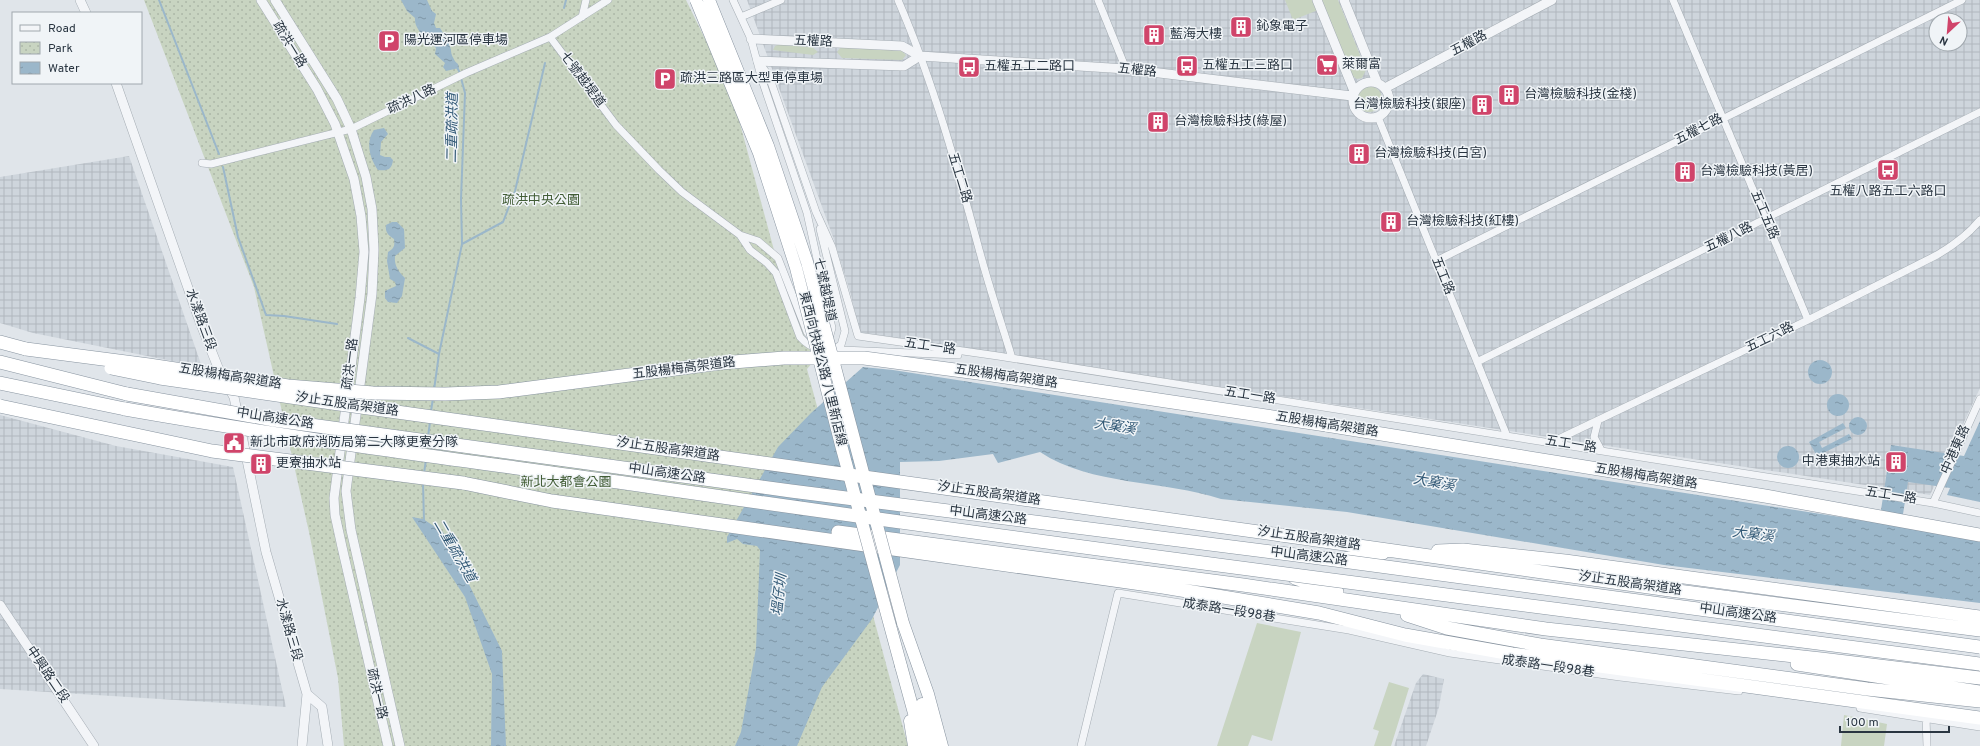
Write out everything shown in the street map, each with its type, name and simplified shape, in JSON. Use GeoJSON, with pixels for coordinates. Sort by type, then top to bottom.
{"type":"FeatureCollection","features":[{"type":"Feature","properties":{"kind":"highway","name":"東西向快速公路 八里新店線"},"geometry":{"type":"LineString","coordinates":[[696,0],[759,153],[796,268],[843,452],[923,746]]}},
{"type":"Feature","properties":{"kind":"highway","name":"東西向快速公路 八里新店線"},"geometry":{"type":"LineString","coordinates":[[709,0],[765,139],[807,262],[903,623],[933,746]]}},
{"type":"Feature","properties":{"kind":"highway","name":"汐止五股高架道路"},"geometry":{"type":"LineString","coordinates":[[0,342],[58,357],[160,378],[1670,590],[1980,630]]}},
{"type":"Feature","properties":{"kind":"highway","name":"五股楊梅高架道路"},"geometry":{"type":"LineString","coordinates":[[26,348],[288,386],[373,393],[445,394],[499,392],[729,363],[784,358],[864,358],[978,372],[1326,425],[1764,496],[1980,535]]}},
{"type":"Feature","properties":{"kind":"highway","name":"中山高速公路"},"geometry":{"type":"LineString","coordinates":[[0,362],[127,394],[274,420],[768,488],[1335,560],[1980,647]]}},
{"type":"Feature","properties":{"kind":"highway","name":"中山高速公路"},"geometry":{"type":"LineString","coordinates":[[0,383],[125,409],[412,454],[951,530],[1980,664]]}},
{"type":"Feature","properties":{"kind":"highway"},"geometry":{"type":"LineString","coordinates":[[0,406],[212,451],[1243,585],[1546,629],[1980,678]]}},
{"type":"Feature","properties":{"kind":"highway"},"geometry":{"type":"LineString","coordinates":[[463,483],[552,501],[1009,565],[1296,609],[1319,613],[1406,635],[1512,654],[1980,718]]}},
{"type":"Feature","properties":{"kind":"highway"},"geometry":{"type":"LineString","coordinates":[[1335,560],[1396,551],[1463,550],[1566,562],[1980,617]]}},
{"type":"Feature","properties":{"kind":"highway"},"geometry":{"type":"LineString","coordinates":[[1274,572],[1447,628],[1532,644],[1867,689],[1980,701]]}},
{"type":"Feature","properties":{"kind":"highway"},"geometry":{"type":"LineString","coordinates":[[903,623],[928,694],[942,746]]}},
{"type":"Feature","properties":{"kind":"highway"},"geometry":{"type":"LineString","coordinates":[[1958,627],[1980,624]]}},
{"type":"Feature","properties":{"kind":"highway"},"geometry":{"type":"LineString","coordinates":[[1720,649],[1820,668],[1980,692]]}},
{"type":"Feature","properties":{"kind":"highway"},"geometry":{"type":"LineString","coordinates":[[901,666],[914,746]]}},
{"type":"Feature","properties":{"kind":"street"},"geometry":{"type":"LineString","coordinates":[[80,0],[86,12]]}},
{"type":"Feature","properties":{"kind":"street","name":"疏洪一路"},"geometry":{"type":"LineString","coordinates":[[261,0],[317,89],[338,131],[354,179],[361,216],[364,252],[360,298],[335,479],[335,515],[388,746]]}},
{"type":"Feature","properties":{"kind":"street","name":"疏洪一路"},"geometry":{"type":"LineString","coordinates":[[275,0],[336,99],[350,129],[366,177],[372,209],[374,250],[372,294],[346,491],[350,530],[400,746]]}},
{"type":"Feature","properties":{"kind":"street"},"geometry":{"type":"LineString","coordinates":[[582,17],[586,0]]}},
{"type":"Feature","properties":{"kind":"street","name":"疏洪八路"},"geometry":{"type":"LineString","coordinates":[[202,163],[211,164],[350,129],[466,73],[550,37],[608,0]]}},
{"type":"Feature","properties":{"kind":"street","name":"五工一路"},"geometry":{"type":"LineString","coordinates":[[733,0],[752,39],[762,80],[807,213]]}},
{"type":"Feature","properties":{"kind":"street"},"geometry":{"type":"LineString","coordinates":[[741,16],[781,0]]}},
{"type":"Feature","properties":{"kind":"street","name":"五工二路"},"geometry":{"type":"LineString","coordinates":[[898,0],[920,56],[962,188],[1012,358]]}},
{"type":"Feature","properties":{"kind":"street"},"geometry":{"type":"LineString","coordinates":[[1098,0],[1126,70]]}},
{"type":"Feature","properties":{"kind":"street"},"geometry":{"type":"LineString","coordinates":[[1317,0],[1353,93],[1353,106],[1359,114],[1368,118],[1378,117],[1388,107],[1389,97],[1385,88],[1377,82],[1344,0]]}},
{"type":"Feature","properties":{"kind":"street","name":"五權路"},"geometry":{"type":"LineString","coordinates":[[1385,88],[1552,0]]}},
{"type":"Feature","properties":{"kind":"street","name":"五工五路"},"geometry":{"type":"LineString","coordinates":[[1673,0],[1724,117],[1808,320]]}},
{"type":"Feature","properties":{"kind":"street","name":"五權七路"},"geometry":{"type":"LineString","coordinates":[[1436,261],[1962,0]]}},
{"type":"Feature","properties":{"kind":"street","name":"七號越堤道"},"geometry":{"type":"LineString","coordinates":[[550,37],[616,125],[682,192],[740,235],[758,242],[778,258],[806,332],[810,337],[817,340],[825,339],[830,335],[832,328],[807,213]]}},
{"type":"Feature","properties":{"kind":"street","name":"五權路"},"geometry":{"type":"LineString","coordinates":[[752,39],[902,46],[920,56],[1126,70],[1353,93]]}},
{"type":"Feature","properties":{"kind":"street","name":"五權路"},"geometry":{"type":"LineString","coordinates":[[758,61],[904,66],[920,56]]}},
{"type":"Feature","properties":{"kind":"street","name":"五工一路"},"geometry":{"type":"LineString","coordinates":[[758,61],[769,76],[816,212],[832,247],[858,336],[1012,358],[1551,442],[1933,503],[1980,513]]}},
{"type":"Feature","properties":{"kind":"street"},"geometry":{"type":"LineString","coordinates":[[1353,93],[1362,83],[1377,82]]}},
{"type":"Feature","properties":{"kind":"street","name":"水漾路三段"},"geometry":{"type":"LineString","coordinates":[[116,84],[218,370],[234,397],[266,552],[307,694],[302,746]]}},
{"type":"Feature","properties":{"kind":"street","name":"五權八路"},"geometry":{"type":"LineString","coordinates":[[1477,362],[1766,220],[1980,112]]}},
{"type":"Feature","properties":{"kind":"street","name":"五工路"},"geometry":{"type":"LineString","coordinates":[[1378,117],[1507,436]]}},
{"type":"Feature","properties":{"kind":"street","name":"七號越堤道"},"geometry":{"type":"LineString","coordinates":[[816,212],[845,330],[841,345],[834,349]]}},
{"type":"Feature","properties":{"kind":"street","name":"五工六路"},"geometry":{"type":"LineString","coordinates":[[1551,442],[1808,320],[1943,251],[1955,244],[1980,220]]}},
{"type":"Feature","properties":{"kind":"street","name":"七號越堤道"},"geometry":{"type":"LineString","coordinates":[[740,235],[750,250],[767,263],[776,273],[800,337],[805,343],[819,349],[998,356]]}},
{"type":"Feature","properties":{"kind":"street","name":"中港東路"},"geometry":{"type":"LineString","coordinates":[[1933,503],[1980,399]]}},
{"type":"Feature","properties":{"kind":"street"},"geometry":{"type":"LineString","coordinates":[[1598,421],[1594,437],[1600,450]]}},
{"type":"Feature","properties":{"kind":"street","name":"成泰路一段98巷"},"geometry":{"type":"LineString","coordinates":[[1081,746],[1118,593],[1349,630],[1450,653],[1620,677],[1790,698],[1980,726]]}},
{"type":"Feature","properties":{"kind":"street","name":"中興路二段"},"geometry":{"type":"LineString","coordinates":[[0,605],[94,746]]}},
{"type":"Feature","properties":{"kind":"street"},"geometry":{"type":"LineString","coordinates":[[307,694],[322,707],[328,746]]}},
{"type":"Feature","properties":{"kind":"street"},"geometry":{"type":"LineString","coordinates":[[1926,718],[1927,746]]}},
{"type":"Feature","properties":{"kind":"shaded area"},"geometry":{"type":"Polygon","coordinates":[[[747,0],[1980,0],[1980,388],[1930,495],[859,332],[851,295],[833,237],[747,0]]]}},
{"type":"Feature","properties":{"kind":"shaded area"},"geometry":{"type":"Polygon","coordinates":[[[129,156],[202,367],[33,333],[0,323],[0,177],[129,156]]]}},
{"type":"Feature","properties":{"kind":"shaded area"},"geometry":{"type":"Polygon","coordinates":[[[0,415],[116,446],[233,467],[286,707],[0,689],[0,415]]]}},
{"type":"Feature","properties":{"kind":"shaded area"},"geometry":{"type":"Polygon","coordinates":[[[1423,674],[1444,679],[1439,707],[1426,746],[1394,746],[1416,683],[1423,674]]]}},
{"type":"Feature","properties":{"kind":"green space","name":"新北大都會公園"},"geometry":{"type":"Polygon","coordinates":[[[144,0],[686,0],[732,94],[778,265],[814,361],[807,369],[908,746],[344,746],[338,678],[309,532],[254,287],[144,0]]]}},
{"type":"Feature","properties":{"kind":"green space"},"geometry":{"type":"Polygon","coordinates":[[[1285,0],[1314,0],[1318,10],[1293,20],[1285,0]]]}},
{"type":"Feature","properties":{"kind":"green space"},"geometry":{"type":"Polygon","coordinates":[[[1321,0],[1338,0],[1366,70],[1362,78],[1357,79],[1352,76],[1321,0]]]}},
{"type":"Feature","properties":{"kind":"green space"},"geometry":{"type":"Polygon","coordinates":[[[780,44],[812,47],[818,52],[813,55],[773,50],[775,46],[780,44]]]}},
{"type":"Feature","properties":{"kind":"green space"},"geometry":{"type":"Polygon","coordinates":[[[841,47],[902,51],[906,55],[902,60],[842,58],[837,52],[841,47]]]}},
{"type":"Feature","properties":{"kind":"green space"},"geometry":{"type":"Polygon","coordinates":[[[1369,86],[1378,90],[1382,99],[1378,108],[1369,112],[1360,108],[1356,99],[1360,90],[1369,86]]]}},
{"type":"Feature","properties":{"kind":"green space"},"geometry":{"type":"Polygon","coordinates":[[[1257,623],[1301,632],[1272,741],[1252,735],[1248,746],[1217,746],[1257,623]]]}},
{"type":"Feature","properties":{"kind":"green space"},"geometry":{"type":"Polygon","coordinates":[[[1389,682],[1409,688],[1391,746],[1374,746],[1379,731],[1373,729],[1389,682]]]}},
{"type":"Feature","properties":{"kind":"green space"},"geometry":{"type":"Polygon","coordinates":[[[1844,715],[1887,724],[1884,746],[1841,746],[1844,715]]]}},
{"type":"Feature","properties":{"kind":"water"},"geometry":{"type":"Polygon","coordinates":[[[401,0],[427,0],[432,11],[436,14],[434,23],[436,28],[440,28],[447,40],[450,46],[452,59],[458,64],[459,68],[446,71],[443,67],[445,63],[435,54],[436,48],[419,31],[415,23],[415,18],[407,11],[401,0]]]}},
{"type":"Feature","properties":{"kind":"water"},"geometry":{"type":"Polygon","coordinates":[[[384,128],[388,134],[381,142],[380,155],[390,157],[393,160],[390,168],[378,170],[371,156],[369,145],[371,135],[374,130],[384,128]]]}},
{"type":"Feature","properties":{"kind":"water"},"geometry":{"type":"Polygon","coordinates":[[[392,222],[397,222],[404,229],[405,248],[395,256],[397,268],[405,278],[402,296],[397,303],[388,302],[385,298],[385,291],[396,286],[395,282],[390,279],[387,261],[388,252],[394,247],[394,239],[389,235],[386,225],[392,222]]]}},
{"type":"Feature","properties":{"kind":"water"},"geometry":{"type":"Polygon","coordinates":[[[1820,360],[1828,364],[1832,372],[1828,380],[1820,384],[1812,380],[1808,372],[1812,364],[1820,360]]]}},
{"type":"Feature","properties":{"kind":"water"},"geometry":{"type":"Polygon","coordinates":[[[863,367],[893,370],[1879,523],[1891,445],[1964,456],[1980,421],[1980,502],[1947,495],[1950,488],[1908,482],[1901,527],[1980,541],[1980,603],[1664,565],[1347,512],[1221,499],[1176,488],[1105,477],[1060,463],[1040,452],[998,463],[993,454],[939,461],[900,462],[900,565],[872,619],[822,687],[797,746],[735,746],[741,732],[756,648],[760,550],[757,546],[743,544],[737,539],[727,543],[727,537],[778,447],[811,413],[863,367]]]}},
{"type":"Feature","properties":{"kind":"water"},"geometry":{"type":"Polygon","coordinates":[[[1838,394],[1846,397],[1849,405],[1846,413],[1838,416],[1830,413],[1827,405],[1830,397],[1838,394]]]}},
{"type":"Feature","properties":{"kind":"water"},"geometry":{"type":"Polygon","coordinates":[[[1854,417],[1862,417],[1867,422],[1865,433],[1862,435],[1854,435],[1849,430],[1849,422],[1854,417]]]}},
{"type":"Feature","properties":{"kind":"water"},"geometry":{"type":"Polygon","coordinates":[[[1843,423],[1846,428],[1819,442],[1822,448],[1849,434],[1852,439],[1817,456],[1809,442],[1843,423]]]}},
{"type":"Feature","properties":{"kind":"water"},"geometry":{"type":"Polygon","coordinates":[[[1788,446],[1796,449],[1799,457],[1796,465],[1788,468],[1780,465],[1777,457],[1780,449],[1788,446]]]}},
{"type":"Feature","properties":{"kind":"water"},"geometry":{"type":"Polygon","coordinates":[[[412,517],[423,519],[443,532],[502,651],[506,746],[491,746],[492,674],[465,597],[412,517]]]}},
{"type":"Feature","properties":{"kind":"waterway"},"geometry":{"type":"LineString","coordinates":[[159,0],[219,154]]}},
{"type":"Feature","properties":{"kind":"waterway"},"geometry":{"type":"LineString","coordinates":[[564,8],[566,0]]}},
{"type":"Feature","properties":{"kind":"waterway","name":"二重疏洪道"},"geometry":{"type":"LineString","coordinates":[[450,54],[460,73]]}},
{"type":"Feature","properties":{"kind":"waterway","name":"二重疏洪道"},"geometry":{"type":"LineString","coordinates":[[462,244],[503,222],[515,191],[545,63]]}},
{"type":"Feature","properties":{"kind":"waterway","name":"二重疏洪道"},"geometry":{"type":"LineString","coordinates":[[434,390],[439,354],[462,244],[461,199],[465,93],[461,78]]}},
{"type":"Feature","properties":{"kind":"waterway"},"geometry":{"type":"LineString","coordinates":[[223,167],[238,237],[266,315],[284,316],[337,324]]}},
{"type":"Feature","properties":{"kind":"waterway"},"geometry":{"type":"LineString","coordinates":[[408,338],[439,354]]}},
{"type":"Feature","properties":{"kind":"waterway","name":"二重疏洪道"},"geometry":{"type":"LineString","coordinates":[[431,411],[433,398]]}},
{"type":"Feature","properties":{"kind":"waterway","name":"二重疏洪道"},"geometry":{"type":"LineString","coordinates":[[428,437],[430,422]]}},
{"type":"Feature","properties":{"kind":"waterway","name":"二重疏洪道"},"geometry":{"type":"LineString","coordinates":[[424,473],[426,460]]}},
{"type":"Feature","properties":{"kind":"waterway","name":"二重疏洪道"},"geometry":{"type":"LineString","coordinates":[[423,483],[424,521]]}},
{"type":"Feature","properties":{"kind":"place","name":"鈊象電子"},"geometry":{"type":"Point","coordinates":[1241,27]}},
{"type":"Feature","properties":{"kind":"place","name":"藍海大樓"},"geometry":{"type":"Point","coordinates":[1154,35]}},
{"type":"Feature","properties":{"kind":"place","name":"陽光運河區停車場"},"geometry":{"type":"Point","coordinates":[389,41]}},
{"type":"Feature","properties":{"kind":"place","name":"萊爾富"},"geometry":{"type":"Point","coordinates":[1327,65]}},
{"type":"Feature","properties":{"kind":"place","name":"五權五工三路口"},"geometry":{"type":"Point","coordinates":[1187,66]}},
{"type":"Feature","properties":{"kind":"place","name":"五權五工二路口"},"geometry":{"type":"Point","coordinates":[969,67]}},
{"type":"Feature","properties":{"kind":"place","name":"疏洪三路區大型車停車場"},"geometry":{"type":"Point","coordinates":[665,79]}},
{"type":"Feature","properties":{"kind":"place","name":"台灣檢驗科技(金棧)"},"geometry":{"type":"Point","coordinates":[1509,95]}},
{"type":"Feature","properties":{"kind":"place","name":"台灣檢驗科技(銀座)"},"geometry":{"type":"Point","coordinates":[1482,105]}},
{"type":"Feature","properties":{"kind":"place","name":"台灣檢驗科技(綠屋)"},"geometry":{"type":"Point","coordinates":[1158,122]}},
{"type":"Feature","properties":{"kind":"place","name":"台灣檢驗科技(白宮)"},"geometry":{"type":"Point","coordinates":[1359,154]}},
{"type":"Feature","properties":{"kind":"place","name":"五權八路五工六路口"},"geometry":{"type":"Point","coordinates":[1888,170]}},
{"type":"Feature","properties":{"kind":"place","name":"台灣檢驗科技(黃居)"},"geometry":{"type":"Point","coordinates":[1685,172]}},
{"type":"Feature","properties":{"kind":"place","name":"台灣檢驗科技(紅樓)"},"geometry":{"type":"Point","coordinates":[1391,222]}},
{"type":"Feature","properties":{"kind":"place","name":"新北市政府消防局第二大隊更寮分隊"},"geometry":{"type":"Point","coordinates":[234,443]}},
{"type":"Feature","properties":{"kind":"place","name":"中港東抽水站"},"geometry":{"type":"Point","coordinates":[1896,462]}},
{"type":"Feature","properties":{"kind":"place","name":"更寮抽水站"},"geometry":{"type":"Point","coordinates":[261,464]}},
{"type":"Feature","properties":{"kind":"park label","name":"疏洪中央公園"},"geometry":{"type":"Point","coordinates":[541,201]}},
{"type":"Feature","properties":{"kind":"water label","name":"大窠溪"},"geometry":{"type":"Point","coordinates":[1115,427]}},
{"type":"Feature","properties":{"kind":"water label","name":"大窠溪"},"geometry":{"type":"Point","coordinates":[1434,483]}},
{"type":"Feature","properties":{"kind":"water label","name":"大窠溪"},"geometry":{"type":"Point","coordinates":[1753,535]}},
{"type":"Feature","properties":{"kind":"water label","name":"塭仔圳"},"geometry":{"type":"Point","coordinates":[780,595]}}]}
